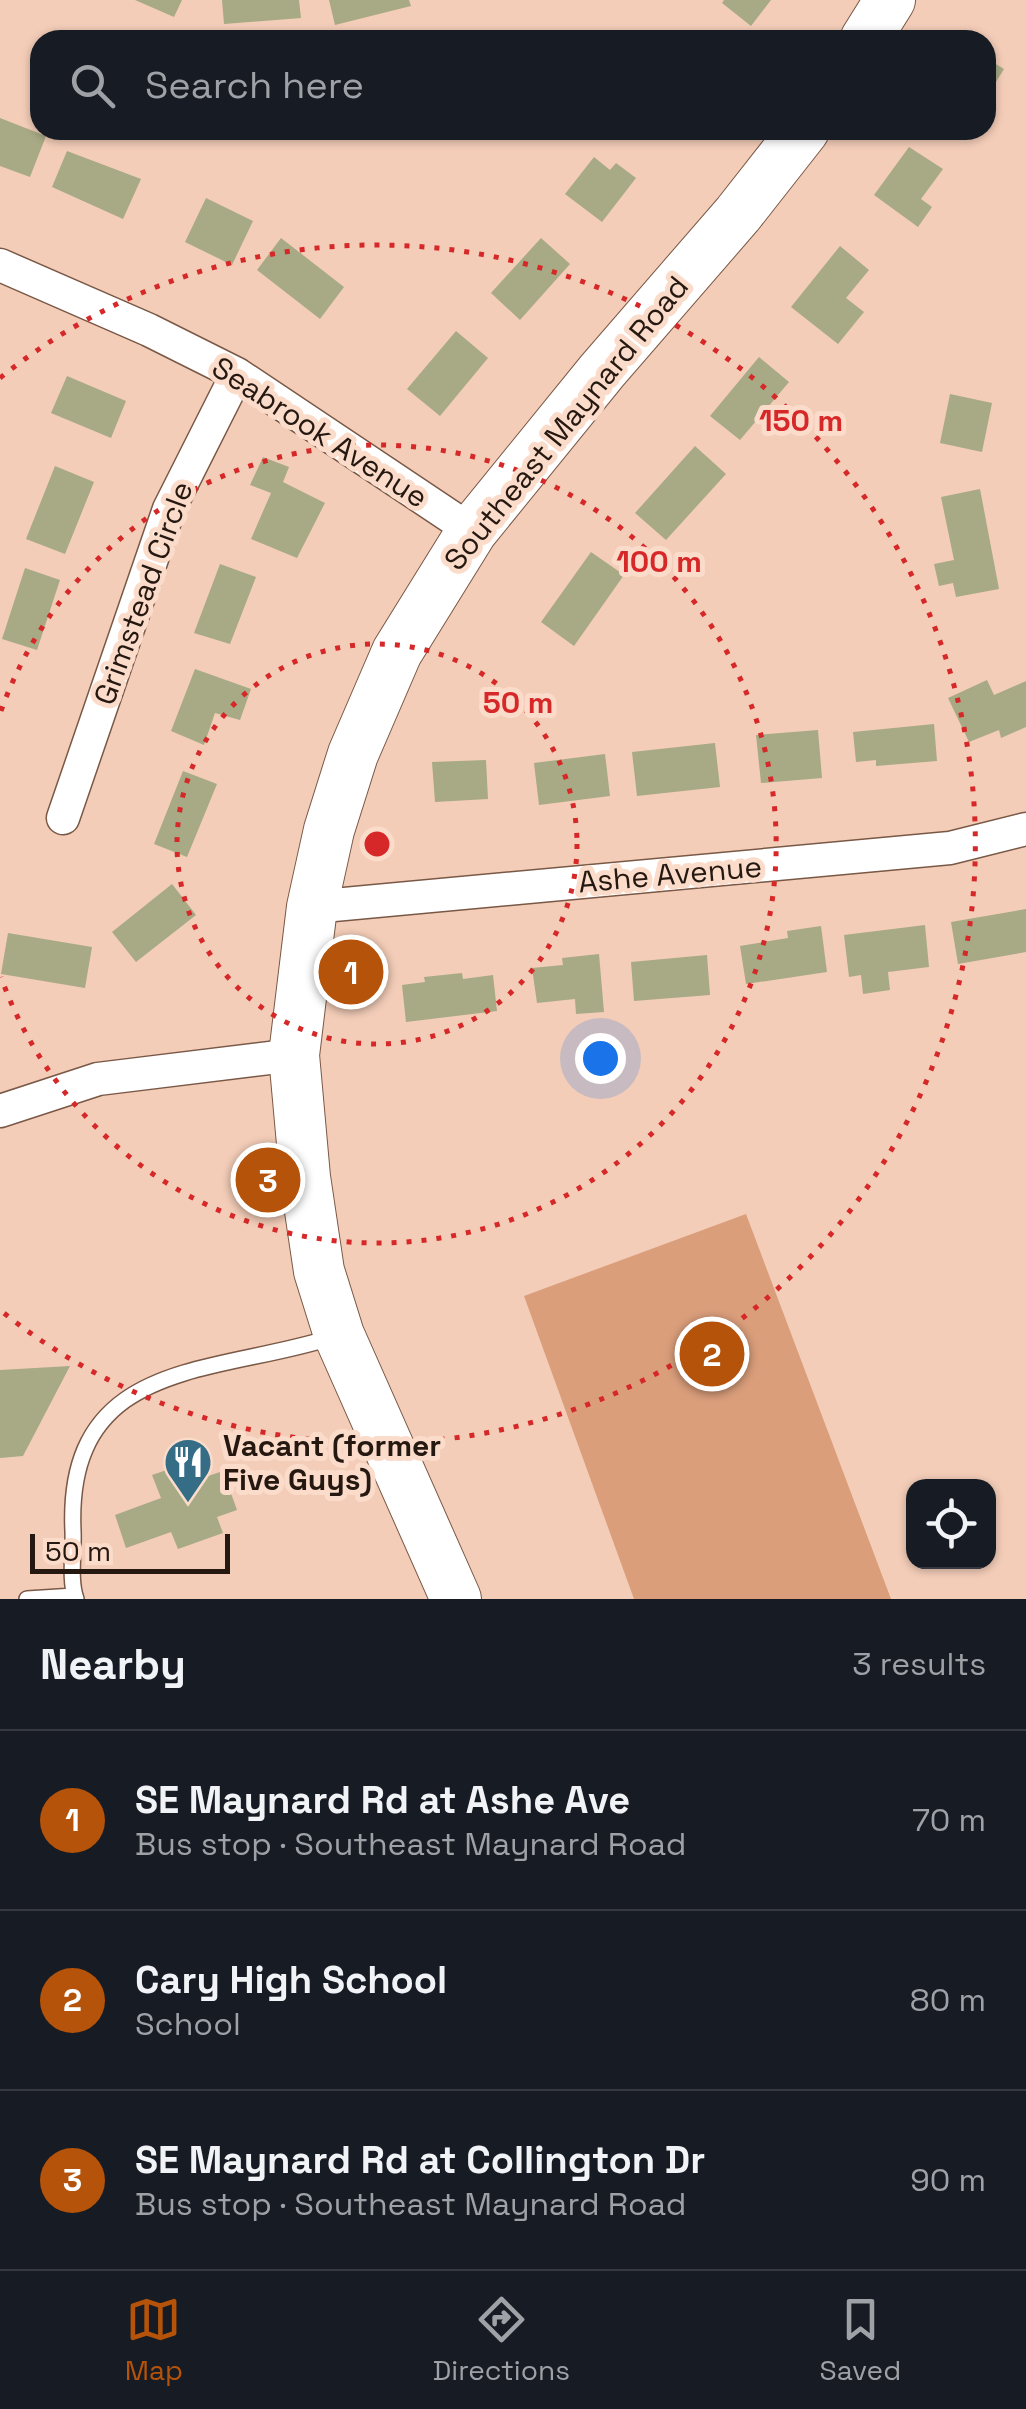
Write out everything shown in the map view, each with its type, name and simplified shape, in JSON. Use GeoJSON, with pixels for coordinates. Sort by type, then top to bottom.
{"type":"FeatureCollection","features":[{"type":"Feature","properties":{"kind":"main road"},"geometry":{"type":"LineString","coordinates":[[871,30],[890,0]]}},
{"type":"Feature","properties":{"kind":"main road","name":"Southeast Maynard Road"},"geometry":{"type":"LineString","coordinates":[[456,1599],[339,1335],[318,1271],[294,1055],[312,907],[329,830],[353,754],[397,652],[472,532],[602,370],[738,214],[796,140]]}},
{"type":"Feature","properties":{"kind":"street","name":"Seabrook Avenue"},"geometry":{"type":"LineString","coordinates":[[0,265],[149,330],[237,374],[472,532]]}},
{"type":"Feature","properties":{"kind":"street","name":"Grimstead Circle"},"geometry":{"type":"LineString","coordinates":[[63,818],[169,508],[237,374]]}},
{"type":"Feature","properties":{"kind":"street","name":"Ashe Avenue"},"geometry":{"type":"LineString","coordinates":[[312,907],[950,848],[1026,829]]}},
{"type":"Feature","properties":{"kind":"street"},"geometry":{"type":"LineString","coordinates":[[0,1111],[98,1080],[294,1055]]}},
{"type":"Feature","properties":{"kind":"lane"},"geometry":{"type":"LineString","coordinates":[[27,1599],[75,1598],[71,1503],[87,1446],[107,1413],[156,1381],[223,1360],[301,1347],[339,1335]]}},
{"type":"Feature","properties":{"kind":"shaded area"},"geometry":{"type":"Polygon","coordinates":[[[746,1214],[891,1599],[634,1599],[524,1296],[746,1214]]]}},
{"type":"Feature","properties":{"kind":"building"},"geometry":{"type":"Polygon","coordinates":[[[135,0],[182,0],[174,17],[135,0]]]}},
{"type":"Feature","properties":{"kind":"building"},"geometry":{"type":"Polygon","coordinates":[[[222,0],[299,0],[301,18],[224,24],[222,0]]]}},
{"type":"Feature","properties":{"kind":"building"},"geometry":{"type":"Polygon","coordinates":[[[329,0],[409,0],[411,6],[335,25],[329,0]]]}},
{"type":"Feature","properties":{"kind":"building"},"geometry":{"type":"Polygon","coordinates":[[[771,0],[751,26],[722,3],[771,0]]]}},
{"type":"Feature","properties":{"kind":"building"},"geometry":{"type":"Polygon","coordinates":[[[996,64],[1004,69],[996,82],[996,64]]]}},
{"type":"Feature","properties":{"kind":"building"},"geometry":{"type":"Polygon","coordinates":[[[0,118],[30,130],[30,140],[44,140],[30,177],[0,166],[0,118]]]}},
{"type":"Feature","properties":{"kind":"building"},"geometry":{"type":"Polygon","coordinates":[[[909,147],[943,169],[921,199],[932,207],[918,227],[874,195],[909,147]]]}},
{"type":"Feature","properties":{"kind":"building"},"geometry":{"type":"Polygon","coordinates":[[[67,151],[141,179],[123,219],[52,187],[67,151]]]}},
{"type":"Feature","properties":{"kind":"building"},"geometry":{"type":"Polygon","coordinates":[[[594,157],[610,170],[616,163],[636,178],[602,222],[565,194],[594,157]]]}},
{"type":"Feature","properties":{"kind":"building"},"geometry":{"type":"Polygon","coordinates":[[[206,198],[253,221],[232,265],[185,242],[206,198]]]}},
{"type":"Feature","properties":{"kind":"building"},"geometry":{"type":"Polygon","coordinates":[[[281,238],[344,287],[320,319],[257,270],[281,238]]]}},
{"type":"Feature","properties":{"kind":"building"},"geometry":{"type":"Polygon","coordinates":[[[541,238],[570,264],[520,320],[491,293],[541,238]]]}},
{"type":"Feature","properties":{"kind":"building"},"geometry":{"type":"Polygon","coordinates":[[[840,246],[869,270],[846,298],[864,312],[838,344],[791,307],[840,246]]]}},
{"type":"Feature","properties":{"kind":"building"},"geometry":{"type":"Polygon","coordinates":[[[456,331],[488,358],[440,416],[407,389],[456,331]]]}},
{"type":"Feature","properties":{"kind":"building"},"geometry":{"type":"Polygon","coordinates":[[[759,357],[789,382],[740,440],[710,416],[759,357]]]}},
{"type":"Feature","properties":{"kind":"building"},"geometry":{"type":"Polygon","coordinates":[[[67,376],[126,401],[111,438],[51,413],[67,376]]]}},
{"type":"Feature","properties":{"kind":"building"},"geometry":{"type":"Polygon","coordinates":[[[950,394],[992,403],[982,452],[940,443],[950,394]]]}},
{"type":"Feature","properties":{"kind":"building"},"geometry":{"type":"Polygon","coordinates":[[[695,446],[726,474],[666,540],[635,513],[695,446]]]}},
{"type":"Feature","properties":{"kind":"building"},"geometry":{"type":"Polygon","coordinates":[[[263,457],[289,467],[283,482],[325,503],[297,558],[251,539],[271,493],[250,485],[263,457]]]}},
{"type":"Feature","properties":{"kind":"building"},"geometry":{"type":"Polygon","coordinates":[[[55,466],[94,482],[65,554],[26,539],[55,466]]]}},
{"type":"Feature","properties":{"kind":"building"},"geometry":{"type":"Polygon","coordinates":[[[980,489],[999,589],[956,597],[953,583],[939,586],[934,564],[954,560],[941,497],[980,489]]]}},
{"type":"Feature","properties":{"kind":"building"},"geometry":{"type":"Polygon","coordinates":[[[591,552],[624,575],[574,646],[541,622],[591,552]]]}},
{"type":"Feature","properties":{"kind":"building"},"geometry":{"type":"Polygon","coordinates":[[[220,564],[256,577],[230,644],[194,633],[220,564]]]}},
{"type":"Feature","properties":{"kind":"building"},"geometry":{"type":"Polygon","coordinates":[[[25,568],[60,580],[37,650],[2,639],[25,568]]]}},
{"type":"Feature","properties":{"kind":"building"},"geometry":{"type":"Polygon","coordinates":[[[195,669],[251,689],[240,720],[215,713],[204,745],[171,731],[195,669]]]}},
{"type":"Feature","properties":{"kind":"building"},"geometry":{"type":"Polygon","coordinates":[[[987,680],[994,695],[1026,681],[1026,727],[1001,738],[999,730],[969,742],[948,698],[987,680]]]}},
{"type":"Feature","properties":{"kind":"building"},"geometry":{"type":"Polygon","coordinates":[[[934,724],[937,761],[876,766],[876,760],[856,762],[853,732],[934,724]]]}},
{"type":"Feature","properties":{"kind":"building"},"geometry":{"type":"Polygon","coordinates":[[[818,730],[822,778],[761,783],[756,735],[818,730]]]}},
{"type":"Feature","properties":{"kind":"building"},"geometry":{"type":"Polygon","coordinates":[[[715,743],[720,787],[637,796],[632,752],[715,743]]]}},
{"type":"Feature","properties":{"kind":"building"},"geometry":{"type":"Polygon","coordinates":[[[605,754],[610,796],[539,805],[534,763],[605,754]]]}},
{"type":"Feature","properties":{"kind":"building"},"geometry":{"type":"Polygon","coordinates":[[[486,760],[488,799],[435,802],[432,762],[486,760]]]}},
{"type":"Feature","properties":{"kind":"building"},"geometry":{"type":"Polygon","coordinates":[[[183,771],[217,784],[187,857],[154,844],[183,771]]]}},
{"type":"Feature","properties":{"kind":"building"},"geometry":{"type":"Polygon","coordinates":[[[172,884],[196,915],[136,962],[112,932],[172,884]]]}},
{"type":"Feature","properties":{"kind":"building"},"geometry":{"type":"Polygon","coordinates":[[[1026,909],[1026,952],[958,964],[951,922],[1026,909]]]}},
{"type":"Feature","properties":{"kind":"building"},"geometry":{"type":"Polygon","coordinates":[[[925,925],[929,967],[888,972],[890,990],[863,994],[861,975],[849,977],[844,935],[925,925]]]}},
{"type":"Feature","properties":{"kind":"building"},"geometry":{"type":"Polygon","coordinates":[[[821,926],[827,972],[746,984],[740,946],[788,938],[787,931],[821,926]]]}},
{"type":"Feature","properties":{"kind":"building"},"geometry":{"type":"Polygon","coordinates":[[[8,933],[92,947],[85,988],[1,974],[8,933]]]}},
{"type":"Feature","properties":{"kind":"building"},"geometry":{"type":"Polygon","coordinates":[[[599,954],[604,1012],[576,1014],[575,999],[537,1003],[532,968],[563,965],[562,958],[599,954]]]}},
{"type":"Feature","properties":{"kind":"building"},"geometry":{"type":"Polygon","coordinates":[[[707,955],[710,995],[634,1001],[631,962],[707,955]]]}},
{"type":"Feature","properties":{"kind":"building"},"geometry":{"type":"Polygon","coordinates":[[[462,973],[463,979],[493,975],[497,1011],[406,1022],[402,985],[425,982],[424,977],[462,973]]]}},
{"type":"Feature","properties":{"kind":"building"},"geometry":{"type":"Polygon","coordinates":[[[70,1366],[23,1456],[0,1458],[0,1370],[70,1366]]]}},
{"type":"Feature","properties":{"kind":"building"},"geometry":{"type":"Polygon","coordinates":[[[199,1459],[205,1477],[223,1471],[237,1510],[217,1517],[223,1533],[178,1549],[171,1532],[126,1548],[115,1515],[161,1498],[152,1475],[199,1459]]]}},
{"type":"Feature","properties":{"kind":"place","name":"SE Maynard Rd at Ashe Ave"},"geometry":{"type":"Point","coordinates":[351,972]}},
{"type":"Feature","properties":{"kind":"place","name":"SE Maynard Rd at Collington Dr"},"geometry":{"type":"Point","coordinates":[268,1180]}},
{"type":"Feature","properties":{"kind":"place","name":"Cary High School"},"geometry":{"type":"Point","coordinates":[712,1354]}},
{"type":"Feature","properties":{"kind":"place","name":"Vacant (former Five Guys)"},"geometry":{"type":"Point","coordinates":[188,1504]}}]}
